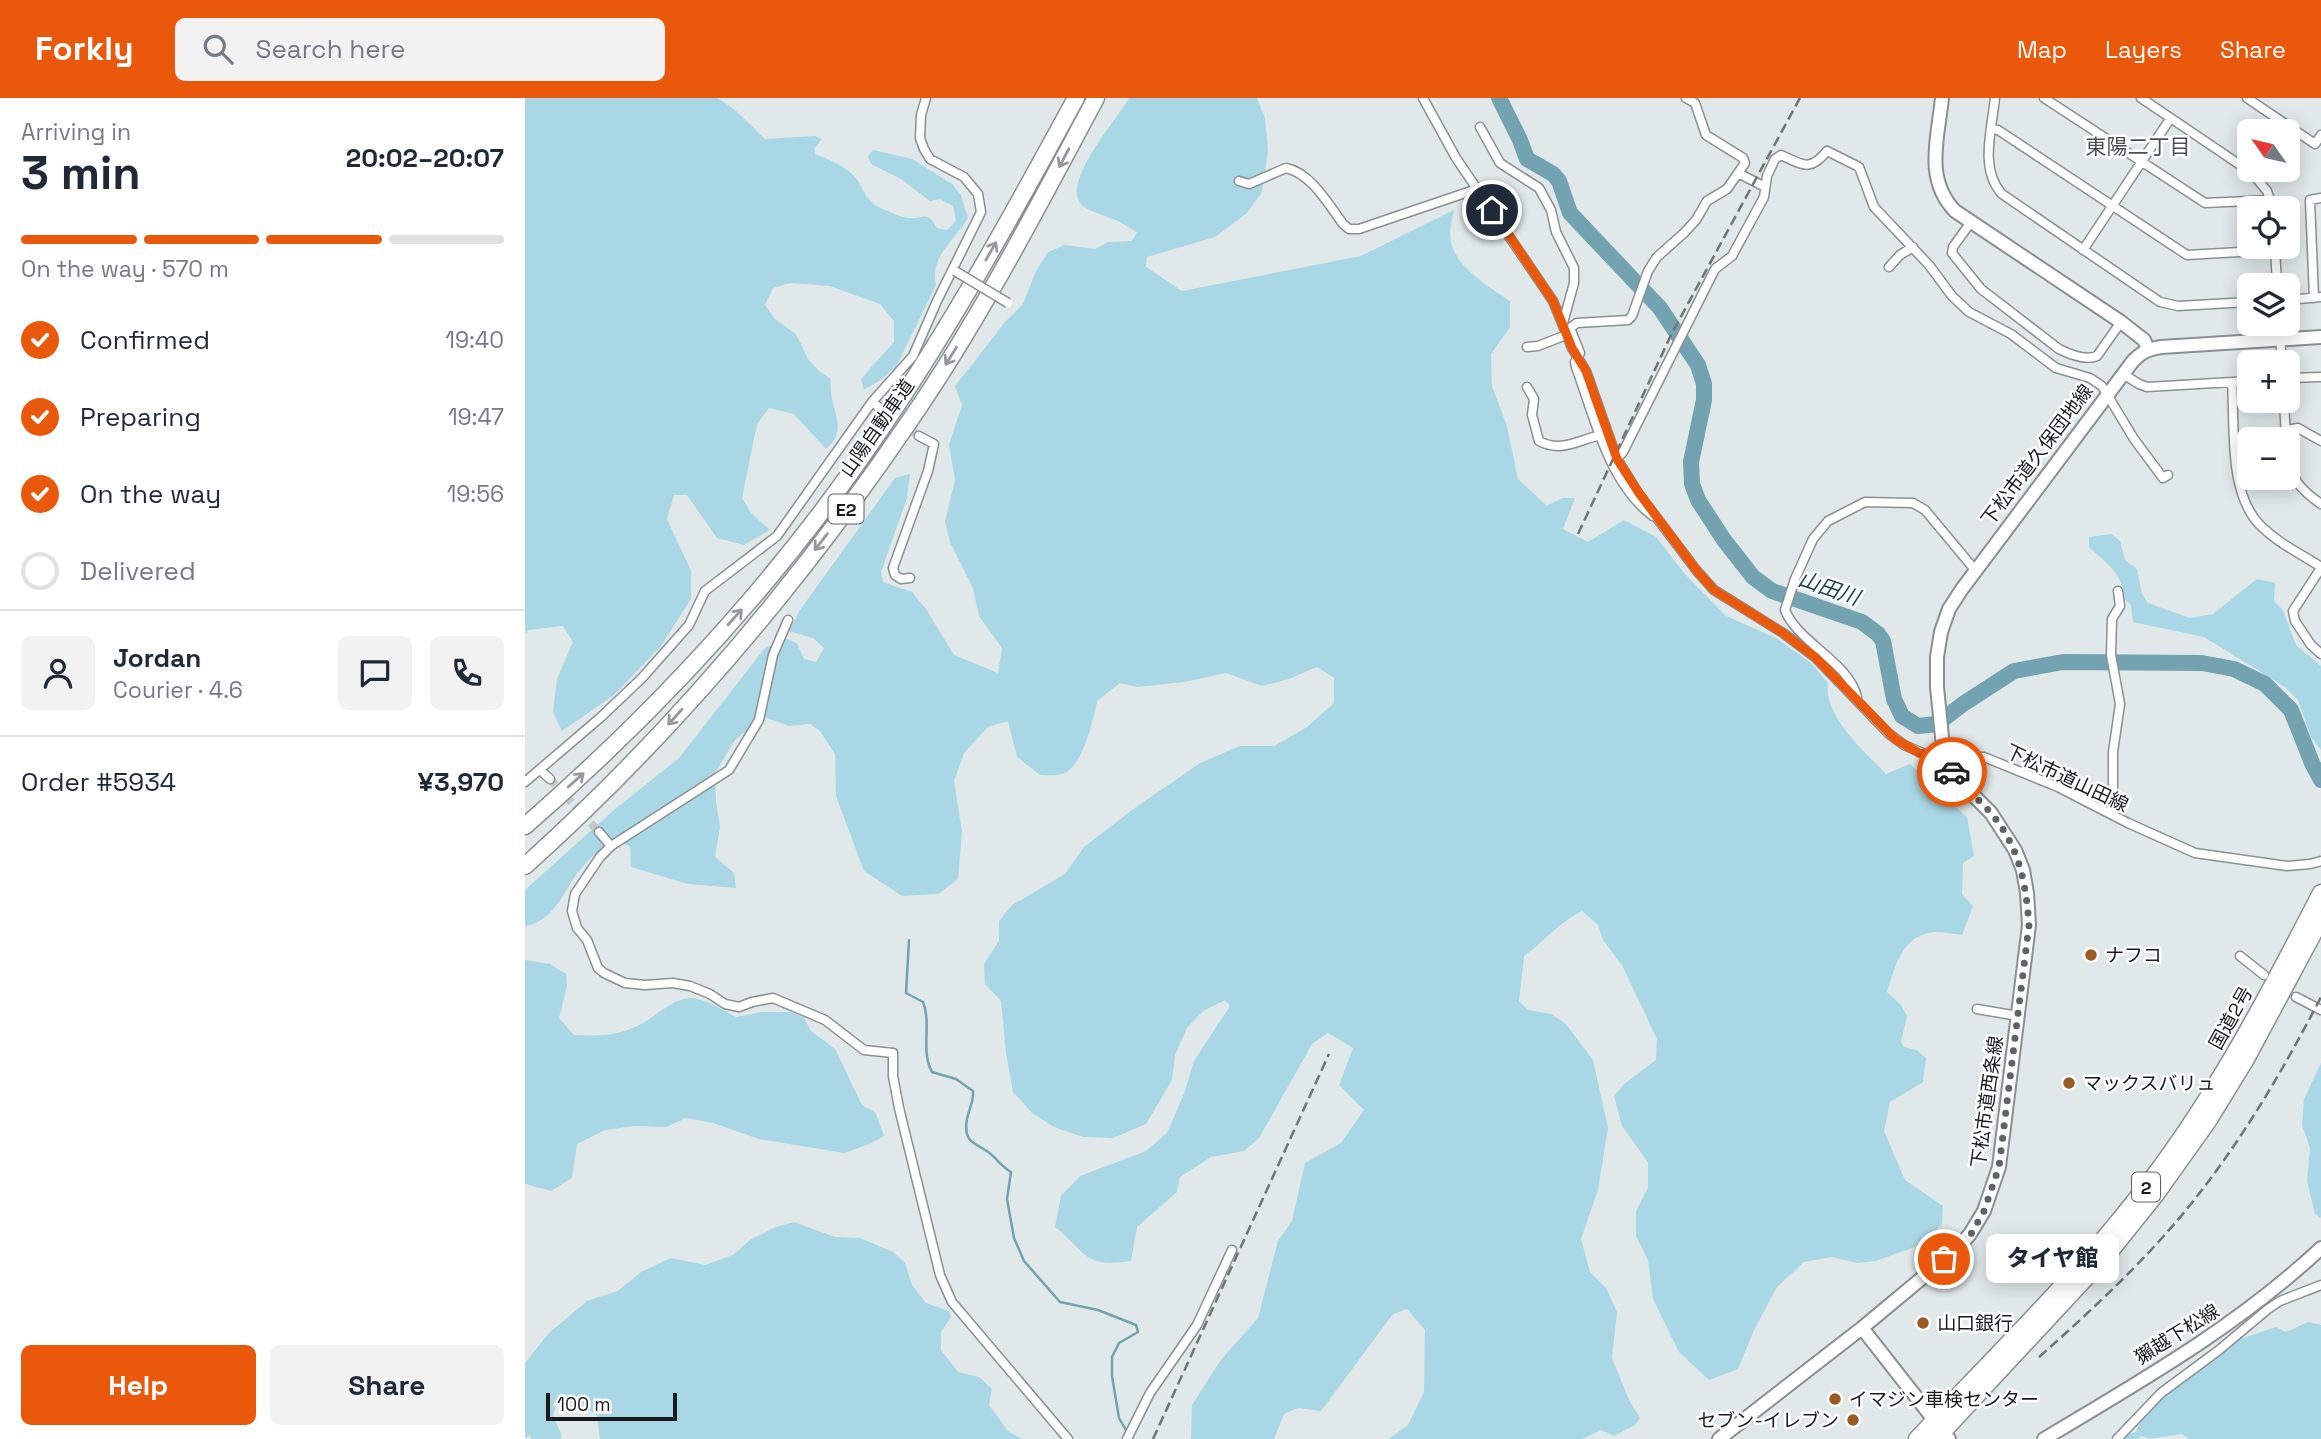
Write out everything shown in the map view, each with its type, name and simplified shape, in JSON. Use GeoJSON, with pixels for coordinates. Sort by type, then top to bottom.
{"type":"FeatureCollection","features":[{"type":"Feature","properties":{"kind":"highway","name":"山陽自動車道"},"geometry":{"type":"LineString","coordinates":[[525,826],[596,763],[687,671],[755,594],[837,491],[936,344],[1025,192],[1076,98]]}},
{"type":"Feature","properties":{"kind":"highway","name":"山陽自動車道"},"geometry":{"type":"LineString","coordinates":[[525,866],[615,780],[695,695],[771,605],[866,483],[960,342],[1096,98]]}},
{"type":"Feature","properties":{"kind":"highway","name":"国道2号"},"geometry":{"type":"LineString","coordinates":[[1941,1432],[2148,1185],[2198,1114],[2235,1054],[2320,894]]}},
{"type":"Feature","properties":{"kind":"highway","name":"国道2号"},"geometry":{"type":"LineString","coordinates":[[1917,1439],[1941,1432],[2108,1254],[2157,1194],[2208,1121],[2246,1059],[2321,919]]}},
{"type":"Feature","properties":{"kind":"street"},"geometry":{"type":"LineString","coordinates":[[525,782],[642,678],[689,625],[705,591],[778,536],[872,402],[913,356],[981,212],[978,194],[964,177],[930,159],[924,149],[920,138],[921,115],[926,98]]}},
{"type":"Feature","properties":{"kind":"street","name":"下松市道山田線"},"geometry":{"type":"LineString","coordinates":[[1423,98],[1456,158],[1553,301],[1566,335],[1586,371],[1617,459],[1634,487],[1714,590],[1797,642],[1895,739],[1919,753],[1944,757],[1984,757],[2058,787],[2196,853],[2287,866],[2321,861]]}},
{"type":"Feature","properties":{"kind":"street"},"geometry":{"type":"LineString","coordinates":[[1660,519],[1646,510],[1621,482],[1576,367],[1580,353],[1570,328],[1577,323],[1627,320],[1632,316],[1644,282],[1657,257],[1690,227],[1707,201],[1727,189],[1745,163],[1743,158],[1706,135],[1695,103],[1685,98]]}},
{"type":"Feature","properties":{"kind":"street"},"geometry":{"type":"LineString","coordinates":[[1943,98],[1936,160],[1938,187],[1944,200],[1955,211],[2121,323],[2144,340],[2148,349],[2321,337]]}},
{"type":"Feature","properties":{"kind":"street"},"geometry":{"type":"LineString","coordinates":[[1995,98],[1988,161],[1990,177],[2002,194],[2168,305],[2237,302]]}},
{"type":"Feature","properties":{"kind":"street"},"geometry":{"type":"LineString","coordinates":[[2044,98],[2205,203],[2237,203]]}},
{"type":"Feature","properties":{"kind":"street"},"geometry":{"type":"LineString","coordinates":[[2141,98],[2252,173],[2261,181],[2268,196]]}},
{"type":"Feature","properties":{"kind":"street"},"geometry":{"type":"LineString","coordinates":[[2247,98],[2315,144],[2321,135]]}},
{"type":"Feature","properties":{"kind":"street"},"geometry":{"type":"LineString","coordinates":[[2083,250],[2170,119]]}},
{"type":"Feature","properties":{"kind":"street"},"geometry":{"type":"LineString","coordinates":[[1480,127],[1500,163],[1539,188],[1551,210],[1556,232],[1571,260],[1574,283],[1562,324]]}},
{"type":"Feature","properties":{"kind":"street"},"geometry":{"type":"LineString","coordinates":[[1992,129],[1999,130],[2187,255],[2237,251]]}},
{"type":"Feature","properties":{"kind":"street"},"geometry":{"type":"LineString","coordinates":[[1617,459],[1623,452],[1715,269],[1732,256],[1764,197],[1767,176],[1776,159],[1781,155],[1803,166],[1820,159],[1827,150],[1859,167],[1874,207],[1913,247],[1952,296],[1969,312],[2011,334],[2056,368],[2090,378],[2108,394],[2112,406],[2122,416],[2134,439],[2162,478],[2168,475]]}},
{"type":"Feature","properties":{"kind":"street"},"geometry":{"type":"LineString","coordinates":[[1239,181],[1249,184],[1286,167],[1292,169],[1310,182],[1349,229],[1359,229],[1477,189]]}},
{"type":"Feature","properties":{"kind":"street"},"geometry":{"type":"LineString","coordinates":[[1738,173],[1766,187]]}},
{"type":"Feature","properties":{"kind":"street"},"geometry":{"type":"LineString","coordinates":[[2300,299],[2318,297],[2316,247],[2310,200],[2321,198]]}},
{"type":"Feature","properties":{"kind":"street"},"geometry":{"type":"LineString","coordinates":[[1971,222],[1953,247],[1952,253],[1981,289],[2059,349],[2068,354],[2092,359],[2121,323]]}},
{"type":"Feature","properties":{"kind":"street"},"geometry":{"type":"LineString","coordinates":[[1889,267],[1900,255],[1913,247]]}},
{"type":"Feature","properties":{"kind":"street"},"geometry":{"type":"LineString","coordinates":[[954,270],[1008,303]]}},
{"type":"Feature","properties":{"kind":"street"},"geometry":{"type":"LineString","coordinates":[[1527,347],[1538,346],[1566,335]]}},
{"type":"Feature","properties":{"kind":"street"},"geometry":{"type":"LineString","coordinates":[[2280,336],[2281,350]]}},
{"type":"Feature","properties":{"kind":"street","name":"下松市道久保団地線"},"geometry":{"type":"LineString","coordinates":[[1944,757],[1937,657],[1941,632],[1949,610],[1975,570],[2123,374],[2133,361],[2148,349]]}},
{"type":"Feature","properties":{"kind":"street"},"geometry":{"type":"LineString","coordinates":[[2123,374],[2147,387],[2237,382]]}},
{"type":"Feature","properties":{"kind":"street"},"geometry":{"type":"LineString","coordinates":[[2300,378],[2321,377]]}},
{"type":"Feature","properties":{"kind":"street"},"geometry":{"type":"LineString","coordinates":[[2232,382],[2240,491],[2248,508],[2270,534],[2321,568],[2293,611],[2295,621],[2311,645],[2321,654]]}},
{"type":"Feature","properties":{"kind":"street"},"geometry":{"type":"LineString","coordinates":[[1527,387],[1534,399],[1532,415],[1539,441],[1551,447],[1561,447],[1601,435]]}},
{"type":"Feature","properties":{"kind":"street"},"geometry":{"type":"LineString","coordinates":[[872,402],[884,411]]}},
{"type":"Feature","properties":{"kind":"street"},"geometry":{"type":"LineString","coordinates":[[2300,429],[2321,441]]}},
{"type":"Feature","properties":{"kind":"street"},"geometry":{"type":"LineString","coordinates":[[910,578],[901,579],[895,575],[893,568],[934,444],[919,436]]}},
{"type":"Feature","properties":{"kind":"street"},"geometry":{"type":"LineString","coordinates":[[2300,487],[2321,504]]}},
{"type":"Feature","properties":{"kind":"street"},"geometry":{"type":"LineString","coordinates":[[1857,699],[1849,680],[1809,639],[1791,625],[1785,610],[1809,547],[1828,521],[1865,502],[1913,503],[1925,510],[1975,570]]}},
{"type":"Feature","properties":{"kind":"street"},"geometry":{"type":"LineString","coordinates":[[2113,815],[2113,752],[2120,704],[2111,654],[2112,620],[2120,606],[2118,592]]}},
{"type":"Feature","properties":{"kind":"street"},"geometry":{"type":"LineString","coordinates":[[788,620],[773,655],[759,720],[729,769],[611,846],[575,894],[572,911],[577,928],[587,940],[598,968],[625,982],[690,986],[725,1004],[739,1007],[773,998],[825,1020],[864,1050],[893,1053],[893,1076],[899,1108],[946,1291],[1068,1439]]}},
{"type":"Feature","properties":{"kind":"street","name":"下松市道西条線"},"geometry":{"type":"LineString","coordinates":[[1719,1439],[1957,1250],[1971,1234],[1984,1211],[1999,1167],[2029,925],[2023,870],[2005,832],[1991,813],[1959,781],[1944,757]]}},
{"type":"Feature","properties":{"kind":"street"},"geometry":{"type":"LineString","coordinates":[[540,770],[550,779]]}},
{"type":"Feature","properties":{"kind":"street"},"geometry":{"type":"LineString","coordinates":[[599,832],[611,846]]}},
{"type":"Feature","properties":{"kind":"street"},"geometry":{"type":"LineString","coordinates":[[2240,956],[2264,975]]}},
{"type":"Feature","properties":{"kind":"street"},"geometry":{"type":"LineString","coordinates":[[2296,996],[2321,1010]]}},
{"type":"Feature","properties":{"kind":"street"},"geometry":{"type":"LineString","coordinates":[[1977,1009],[2018,1016]]}},
{"type":"Feature","properties":{"kind":"street","name":"獺越下松線"},"geometry":{"type":"LineString","coordinates":[[2044,1439],[2223,1329],[2286,1281],[2321,1248]]}},
{"type":"Feature","properties":{"kind":"street"},"geometry":{"type":"LineString","coordinates":[[1127,1439],[1150,1393],[1197,1325],[1232,1250]]}},
{"type":"Feature","properties":{"kind":"street"},"geometry":{"type":"LineString","coordinates":[[2117,1439],[2161,1393],[2268,1309],[2280,1301],[2321,1285]]}},
{"type":"Feature","properties":{"kind":"street"},"geometry":{"type":"LineString","coordinates":[[1862,1328],[1941,1432]]}},
{"type":"Feature","properties":{"kind":"shaded area"},"geometry":{"type":"Polygon","coordinates":[[[525,98],[718,98],[735,110],[765,139],[815,136],[822,139],[814,149],[816,155],[851,173],[873,203],[896,215],[928,217],[937,228],[947,230],[956,221],[953,206],[940,199],[930,201],[901,179],[871,164],[868,156],[873,150],[912,159],[952,184],[961,195],[968,218],[940,257],[936,266],[936,285],[897,365],[882,379],[864,390],[861,379],[894,342],[894,321],[880,304],[830,286],[791,283],[773,288],[765,305],[775,319],[796,334],[808,359],[830,378],[838,425],[836,435],[826,449],[794,414],[769,408],[757,424],[742,498],[751,513],[770,530],[744,545],[717,538],[687,495],[674,495],[667,519],[691,571],[691,599],[661,646],[614,695],[562,731],[553,712],[557,679],[573,642],[563,626],[528,630],[525,635],[525,98]]]}},
{"type":"Feature","properties":{"kind":"shaded area"},"geometry":{"type":"Polygon","coordinates":[[[1129,98],[1257,98],[1265,118],[1268,150],[1262,192],[1247,213],[1215,237],[1147,257],[1146,267],[1182,291],[1361,256],[1454,210],[1450,233],[1456,255],[1471,273],[1510,301],[1510,327],[1491,354],[1492,386],[1507,426],[1518,479],[1547,506],[1562,498],[1575,498],[1563,529],[1588,542],[1624,520],[1656,537],[1685,574],[1726,616],[1776,638],[1811,663],[1828,683],[1832,708],[1847,733],[1886,774],[1910,764],[1967,817],[1974,856],[1963,863],[1962,894],[1973,906],[1962,935],[1935,932],[1924,934],[1907,945],[1893,972],[1887,992],[1901,1005],[1907,1016],[1901,1042],[1904,1047],[1916,1050],[1926,1058],[1923,1082],[1890,1102],[1884,1131],[1905,1180],[1943,1206],[1942,1224],[1923,1244],[1876,1261],[1857,1263],[1832,1257],[1804,1262],[1777,1287],[1754,1330],[1738,1369],[1709,1380],[1679,1352],[1653,1299],[1648,1260],[1636,1236],[1636,1211],[1648,1188],[1648,1162],[1622,1126],[1614,1096],[1624,1084],[1656,1060],[1657,1039],[1622,965],[1603,940],[1598,925],[1582,911],[1524,956],[1519,1001],[1528,1010],[1551,1014],[1565,1023],[1593,1060],[1608,1128],[1598,1190],[1581,1239],[1590,1272],[1606,1288],[1617,1312],[1612,1358],[1630,1402],[1640,1418],[1635,1425],[1614,1436],[1601,1430],[1583,1439],[1389,1439],[1408,1425],[1424,1392],[1425,1330],[1407,1309],[1393,1314],[1321,1411],[1298,1408],[1284,1414],[1274,1439],[1191,1439],[1192,1405],[1220,1361],[1258,1318],[1278,1241],[1292,1221],[1305,1163],[1341,1143],[1364,1110],[1339,1085],[1353,1048],[1328,1033],[1312,1044],[1259,1138],[1244,1151],[1211,1157],[1180,1177],[1177,1192],[1137,1227],[1131,1261],[1115,1263],[1095,1260],[1055,1227],[1061,1196],[1080,1176],[1146,1151],[1167,1133],[1184,1094],[1194,1061],[1230,1006],[1225,1000],[1203,1011],[1187,1028],[1175,1055],[1172,1080],[1146,1124],[1113,1138],[1083,1137],[1054,1127],[1032,1113],[1013,1092],[1001,1001],[985,984],[984,964],[999,941],[999,921],[1012,905],[1065,874],[1084,847],[1200,763],[1240,746],[1274,746],[1307,727],[1334,703],[1334,678],[1317,667],[1289,679],[1262,686],[1226,673],[1184,682],[1137,687],[1120,683],[1097,701],[1090,731],[1081,753],[1069,770],[1059,775],[1040,775],[1017,757],[1008,721],[988,727],[964,753],[954,781],[962,832],[958,879],[938,894],[902,896],[864,871],[836,796],[835,754],[820,731],[810,724],[789,726],[765,717],[735,740],[715,773],[720,827],[715,857],[734,873],[736,888],[688,884],[631,867],[630,847],[615,837],[582,867],[550,913],[525,926],[525,890],[614,810],[679,758],[765,648],[787,639],[797,643],[804,659],[816,662],[824,648],[813,638],[789,631],[800,610],[895,478],[910,474],[907,498],[881,572],[883,582],[912,592],[926,609],[954,655],[998,673],[1002,648],[979,616],[973,588],[950,542],[945,521],[955,480],[949,445],[962,405],[955,386],[1006,321],[1023,304],[1036,271],[1048,252],[1065,245],[1095,249],[1108,242],[1132,241],[1137,232],[1086,208],[1077,196],[1083,168],[1129,98]]]}},
{"type":"Feature","properties":{"kind":"shaded area"},"geometry":{"type":"Polygon","coordinates":[[[2111,534],[2120,541],[2125,560],[2137,569],[2142,594],[2148,603],[2190,618],[2213,614],[2257,579],[2275,583],[2274,601],[2283,610],[2296,645],[2321,666],[2321,750],[2311,737],[2298,700],[2285,687],[2204,637],[2133,622],[2131,605],[2125,600],[2121,582],[2108,564],[2089,547],[2089,537],[2111,534]]]}},
{"type":"Feature","properties":{"kind":"shaded area"},"geometry":{"type":"Polygon","coordinates":[[[525,960],[550,964],[566,974],[567,986],[559,1018],[574,1035],[617,1033],[643,1023],[672,1004],[691,998],[709,1003],[736,1017],[762,1012],[790,1012],[804,1018],[811,1031],[835,1049],[862,1105],[875,1112],[884,1136],[844,1153],[759,1139],[713,1123],[686,1118],[666,1127],[635,1126],[605,1130],[577,1144],[572,1178],[551,1191],[525,1184],[525,960]]]}},
{"type":"Feature","properties":{"kind":"shaded area"},"geometry":{"type":"Polygon","coordinates":[[[2321,1063],[2321,1218],[2315,1214],[2307,1181],[2310,1148],[2302,1125],[2304,1099],[2321,1063]]]}},
{"type":"Feature","properties":{"kind":"shaded area"},"geometry":{"type":"Polygon","coordinates":[[[794,1222],[835,1237],[860,1238],[893,1252],[905,1263],[912,1285],[926,1303],[949,1311],[951,1317],[941,1332],[941,1350],[958,1372],[979,1377],[992,1389],[989,1405],[1008,1431],[1022,1439],[600,1439],[597,1416],[579,1402],[557,1402],[553,1415],[562,1436],[560,1439],[532,1439],[529,1436],[525,1438],[525,1363],[549,1333],[587,1301],[618,1291],[641,1272],[671,1258],[705,1265],[733,1255],[750,1240],[776,1227],[794,1222]]]}},
{"type":"Feature","properties":{"kind":"shaded area"},"geometry":{"type":"Polygon","coordinates":[[[2308,1322],[2321,1325],[2321,1439],[2189,1439],[2182,1434],[2150,1439],[2142,1436],[2125,1439],[2136,1432],[2140,1422],[2163,1397],[2240,1339],[2276,1327],[2286,1332],[2308,1322]]]}},
{"type":"Feature","properties":{"kind":"waterway","name":"山田川"},"geometry":{"type":"LineString","coordinates":[[1499,98],[1527,159],[1553,174],[1559,181],[1570,213],[1660,308],[1698,365],[1704,384],[1704,400],[1691,462],[1692,484],[1698,500],[1724,540],[1753,577],[1772,591],[1862,622],[1878,634],[1883,641],[1894,699],[1902,716],[1918,726],[1937,724],[2014,671],[2063,662],[2202,663],[2234,669],[2265,684],[2291,710],[2321,780]]}},
{"type":"Feature","properties":{"kind":"waterway"},"geometry":{"type":"LineString","coordinates":[[909,940],[906,993],[923,1002],[927,1020],[926,1046],[929,1064],[932,1072],[956,1079],[973,1091],[967,1119],[967,1135],[973,1143],[989,1152],[1011,1172],[1007,1199],[1014,1238],[1024,1261],[1060,1302],[1098,1310],[1136,1325],[1138,1332],[1119,1343],[1112,1357],[1112,1376],[1119,1418],[1127,1432]]}},
{"type":"Feature","properties":{"kind":"tunnel"},"geometry":{"type":"LineString","coordinates":[[890,414],[919,436]]}},
{"type":"Feature","properties":{"kind":"tunnel"},"geometry":{"type":"LineString","coordinates":[[550,779],[599,832]]}},
{"type":"Feature","properties":{"kind":"railway"},"geometry":{"type":"LineString","coordinates":[[1578,534],[1672,333],[1800,98]]}},
{"type":"Feature","properties":{"kind":"railway"},"geometry":{"type":"LineString","coordinates":[[2039,1357],[2133,1269],[2208,1182],[2268,1092],[2321,997]]}},
{"type":"Feature","properties":{"kind":"railway"},"geometry":{"type":"LineString","coordinates":[[1153,1439],[1329,1054]]}},
{"type":"Feature","properties":{"kind":"way so far"},"geometry":{"type":"LineString","coordinates":[[1944,1259],[1957,1250],[1971,1234],[1992,1193],[1999,1167],[2029,925],[2023,870],[2015,850],[1991,813],[1952,772]]}},
{"type":"Feature","properties":{"kind":"place","name":"ナフコ"},"geometry":{"type":"Point","coordinates":[2091,955]}},
{"type":"Feature","properties":{"kind":"place","name":"マックスバリュ"},"geometry":{"type":"Point","coordinates":[2069,1083]}},
{"type":"Feature","properties":{"kind":"place","name":"タイヤ館"},"geometry":{"type":"Point","coordinates":[1944,1259]}},
{"type":"Feature","properties":{"kind":"place","name":"山口銀行"},"geometry":{"type":"Point","coordinates":[1923,1323]}},
{"type":"Feature","properties":{"kind":"place","name":"イマジン車検センター"},"geometry":{"type":"Point","coordinates":[1835,1399]}},
{"type":"Feature","properties":{"kind":"place","name":"セブン-イレブン"},"geometry":{"type":"Point","coordinates":[1853,1420]}},
{"type":"Feature","properties":{"kind":"district","name":"東陽二丁目"},"geometry":{"type":"Point","coordinates":[2138,146]}},
{"type":"Feature","properties":{"kind":"route"},"geometry":{"type":"LineString","coordinates":[[1492,210],[1553,301],[1572,348],[1586,371],[1617,459],[1630,481],[1697,571],[1714,590],[1733,604],[1797,642],[1815,657],[1895,739],[1919,753],[1944,757],[1952,772]]}}]}
